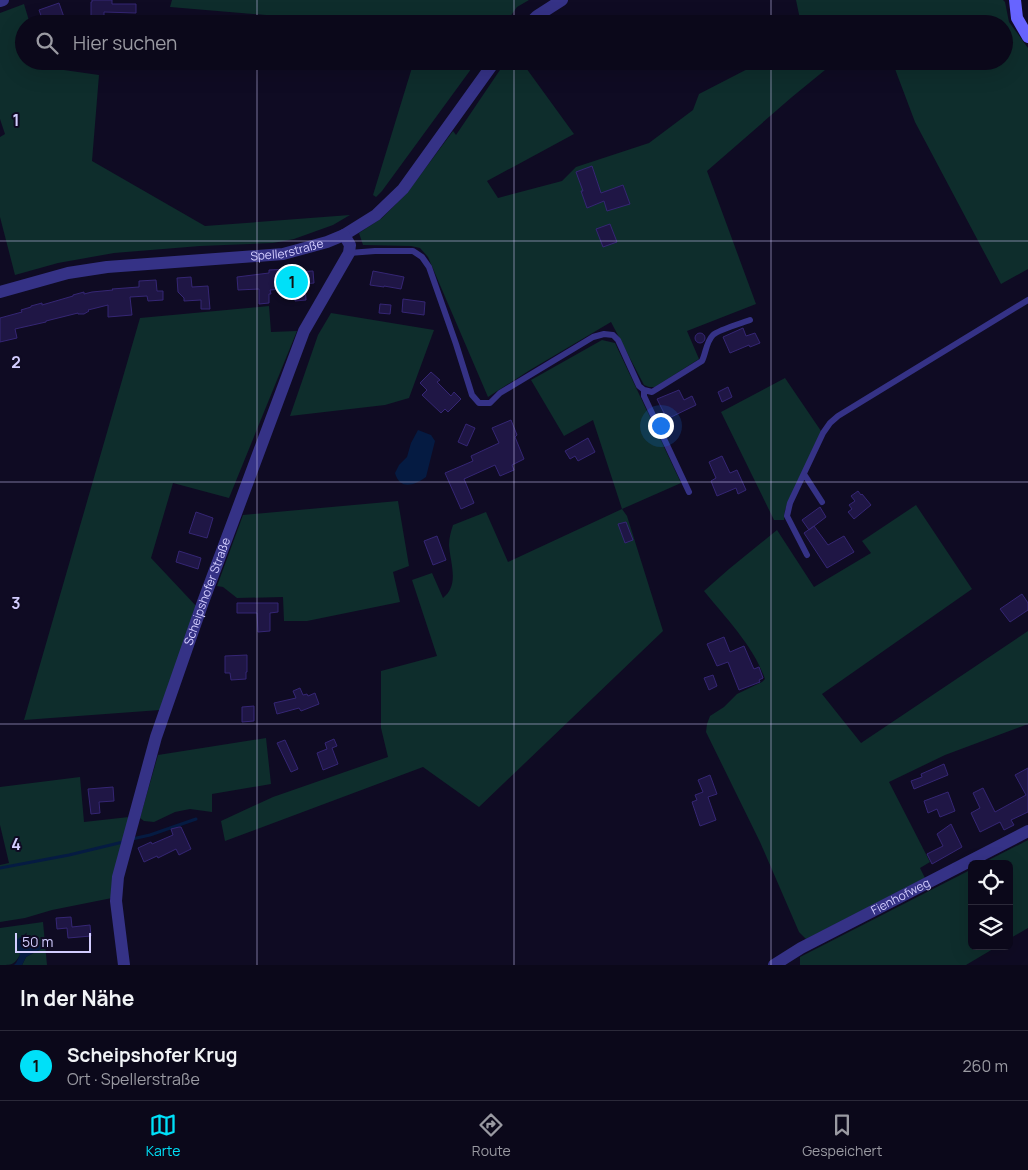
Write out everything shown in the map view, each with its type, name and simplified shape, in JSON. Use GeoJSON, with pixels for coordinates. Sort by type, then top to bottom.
{"type":"FeatureCollection","features":[{"type":"Feature","properties":{"kind":"street"},"geometry":{"type":"LineString","coordinates":[[539,15],[562,0]]}},
{"type":"Feature","properties":{"kind":"street"},"geometry":{"type":"LineString","coordinates":[[1015,0],[1017,18],[1028,37]]}},
{"type":"Feature","properties":{"kind":"street","name":"Spellerstraße"},"geometry":{"type":"LineString","coordinates":[[0,292],[68,273],[107,267],[283,254],[327,242],[344,235],[376,215],[403,189],[488,70]]}},
{"type":"Feature","properties":{"kind":"street"},"geometry":{"type":"LineString","coordinates":[[344,235],[350,245],[349,253]]}},
{"type":"Feature","properties":{"kind":"street","name":"Scheipshofer Straße"},"geometry":{"type":"LineString","coordinates":[[124,965],[116,901],[118,878],[156,737],[203,602],[304,331],[349,253]]}},
{"type":"Feature","properties":{"kind":"street","name":"Fienhofweg"},"geometry":{"type":"LineString","coordinates":[[774,965],[801,948],[1028,831]]}},
{"type":"Feature","properties":{"kind":"lane"},"geometry":{"type":"LineString","coordinates":[[349,253],[413,251],[422,257],[429,267],[472,395],[479,403],[490,403],[500,393],[593,338],[604,334],[613,335],[618,340],[639,386],[644,390],[652,392],[702,361],[713,334],[750,320]]}},
{"type":"Feature","properties":{"kind":"lane"},"geometry":{"type":"LineString","coordinates":[[807,555],[787,516],[790,503],[823,433],[830,423],[838,416],[1028,300]]}},
{"type":"Feature","properties":{"kind":"lane"},"geometry":{"type":"LineString","coordinates":[[644,390],[644,396],[689,492]]}},
{"type":"Feature","properties":{"kind":"lane"},"geometry":{"type":"LineString","coordinates":[[804,474],[822,502]]}},
{"type":"Feature","properties":{"kind":"green space"},"geometry":{"type":"Polygon","coordinates":[[[172,0],[529,0],[517,7],[511,15],[265,15],[170,7],[172,0]]]}},
{"type":"Feature","properties":{"kind":"green space"},"geometry":{"type":"Polygon","coordinates":[[[796,0],[1003,0],[1008,15],[799,15],[796,0]]]}},
{"type":"Feature","properties":{"kind":"green space"},"geometry":{"type":"Polygon","coordinates":[[[24,4],[27,15],[15,15],[15,70],[64,70],[99,75],[92,161],[205,226],[350,215],[333,225],[294,239],[273,243],[200,246],[114,253],[58,263],[15,275],[0,217],[0,137],[5,134],[0,119],[0,13],[24,4]]]}},
{"type":"Feature","properties":{"kind":"green space"},"geometry":{"type":"Polygon","coordinates":[[[1013,27],[1028,48],[1028,269],[1001,284],[915,122],[895,70],[1013,70],[1013,27]]]}},
{"type":"Feature","properties":{"kind":"green space"},"geometry":{"type":"Polygon","coordinates":[[[411,70],[470,70],[382,191],[376,197],[373,195],[411,70]]]}},
{"type":"Feature","properties":{"kind":"green space"},"geometry":{"type":"Polygon","coordinates":[[[500,70],[528,70],[574,134],[487,181],[498,198],[562,181],[576,167],[649,143],[693,110],[699,94],[746,70],[825,70],[707,171],[756,304],[687,331],[699,359],[655,387],[644,385],[611,322],[488,397],[428,257],[420,248],[411,246],[363,245],[359,233],[382,218],[407,193],[453,131],[456,135],[500,70]]]}},
{"type":"Feature","properties":{"kind":"green space"},"geometry":{"type":"Polygon","coordinates":[[[269,306],[271,332],[297,331],[229,498],[173,483],[151,558],[198,608],[160,710],[24,720],[140,318],[269,306]]]}},
{"type":"Feature","properties":{"kind":"green space"},"geometry":{"type":"Polygon","coordinates":[[[331,313],[434,330],[409,398],[385,405],[290,416],[318,335],[331,313]]]}},
{"type":"Feature","properties":{"kind":"green space"},"geometry":{"type":"Polygon","coordinates":[[[602,340],[615,343],[681,483],[622,509],[593,420],[564,436],[531,380],[602,340]]]}},
{"type":"Feature","properties":{"kind":"green space"},"geometry":{"type":"Polygon","coordinates":[[[785,378],[821,431],[785,510],[784,520],[774,520],[721,412],[785,378]]]}},
{"type":"Feature","properties":{"kind":"green space"},"geometry":{"type":"Polygon","coordinates":[[[398,501],[409,566],[393,572],[400,602],[307,621],[284,621],[283,597],[237,598],[223,587],[217,586],[243,515],[398,501]]]}},
{"type":"Feature","properties":{"kind":"green space"},"geometry":{"type":"Polygon","coordinates":[[[916,505],[972,589],[822,694],[861,743],[1028,631],[1028,724],[945,755],[889,782],[930,862],[920,868],[925,878],[806,939],[799,932],[760,842],[706,732],[710,716],[724,707],[737,694],[765,679],[747,644],[704,591],[777,530],[814,587],[871,553],[862,541],[916,505]]]}},
{"type":"Feature","properties":{"kind":"green space"},"geometry":{"type":"Polygon","coordinates":[[[622,509],[627,516],[663,631],[479,807],[423,767],[225,841],[221,821],[273,797],[388,757],[381,728],[381,671],[437,656],[412,580],[432,573],[443,598],[448,593],[453,580],[449,545],[453,525],[486,512],[508,562],[622,509]]]}},
{"type":"Feature","properties":{"kind":"green space"},"geometry":{"type":"Polygon","coordinates":[[[266,738],[271,784],[212,794],[212,812],[190,809],[175,812],[154,822],[144,821],[140,818],[158,755],[266,738]]]}},
{"type":"Feature","properties":{"kind":"green space"},"geometry":{"type":"Polygon","coordinates":[[[80,777],[84,822],[129,817],[112,898],[0,922],[0,865],[9,863],[0,825],[0,787],[80,777]]]}},
{"type":"Feature","properties":{"kind":"green space"},"geometry":{"type":"Polygon","coordinates":[[[1028,840],[1028,928],[1013,937],[1013,860],[989,860],[1028,840]]]}},
{"type":"Feature","properties":{"kind":"green space"},"geometry":{"type":"Polygon","coordinates":[[[968,871],[968,950],[991,950],[966,965],[800,965],[800,957],[968,871]]]}},
{"type":"Feature","properties":{"kind":"green space"},"geometry":{"type":"Polygon","coordinates":[[[43,922],[47,965],[22,965],[26,957],[41,949],[20,955],[12,964],[0,965],[0,928],[43,922]]]}},
{"type":"Feature","properties":{"kind":"water"},"geometry":{"type":"Polygon","coordinates":[[[418,430],[431,435],[435,441],[426,477],[408,485],[400,482],[395,473],[399,465],[407,457],[411,443],[418,430]]]}},
{"type":"Feature","properties":{"kind":"water"},"geometry":{"type":"Polygon","coordinates":[[[29,936],[38,941],[41,949],[26,957],[22,965],[14,965],[20,955],[15,941],[20,937],[29,936]]]}},
{"type":"Feature","properties":{"kind":"building"},"geometry":{"type":"Polygon","coordinates":[[[92,0],[112,0],[112,4],[136,4],[136,13],[104,12],[104,15],[91,15],[92,0]]]}},
{"type":"Feature","properties":{"kind":"building"},"geometry":{"type":"Polygon","coordinates":[[[59,3],[63,15],[41,15],[39,10],[59,3]]]}},
{"type":"Feature","properties":{"kind":"building"},"geometry":{"type":"Polygon","coordinates":[[[592,166],[601,193],[623,185],[630,204],[607,211],[604,201],[587,208],[576,172],[592,166]]]}},
{"type":"Feature","properties":{"kind":"building"},"geometry":{"type":"Polygon","coordinates":[[[610,224],[617,242],[603,247],[596,229],[610,224]]]}},
{"type":"Feature","properties":{"kind":"building"},"geometry":{"type":"Polygon","coordinates":[[[290,269],[290,271],[294,270],[294,272],[313,271],[314,283],[305,284],[306,300],[295,301],[295,288],[270,290],[269,303],[259,304],[259,289],[238,290],[237,277],[269,273],[269,270],[290,269]]]}},
{"type":"Feature","properties":{"kind":"building"},"geometry":{"type":"Polygon","coordinates":[[[373,271],[404,277],[401,289],[370,285],[373,271]]]}},
{"type":"Feature","properties":{"kind":"building"},"geometry":{"type":"Polygon","coordinates":[[[191,277],[192,287],[208,286],[210,309],[201,309],[201,300],[184,301],[184,298],[178,292],[177,278],[191,277]]]}},
{"type":"Feature","properties":{"kind":"building"},"geometry":{"type":"Polygon","coordinates":[[[156,280],[157,291],[163,291],[163,300],[148,301],[147,296],[130,297],[132,315],[108,317],[108,305],[88,310],[84,314],[78,313],[15,329],[17,338],[0,342],[0,318],[22,312],[21,310],[31,306],[42,303],[42,305],[84,292],[84,294],[139,287],[139,281],[156,280]]]}},
{"type":"Feature","properties":{"kind":"building"},"geometry":{"type":"Polygon","coordinates":[[[403,299],[425,302],[424,315],[402,312],[403,299]]]}},
{"type":"Feature","properties":{"kind":"building"},"geometry":{"type":"Polygon","coordinates":[[[380,304],[391,305],[390,314],[379,313],[380,304]]]}},
{"type":"Feature","properties":{"kind":"building"},"geometry":{"type":"Polygon","coordinates":[[[743,328],[746,336],[755,333],[760,343],[750,347],[749,345],[730,353],[723,337],[743,328]]]}},
{"type":"Feature","properties":{"kind":"building"},"geometry":{"type":"Polygon","coordinates":[[[698,333],[702,333],[705,338],[704,342],[698,343],[695,340],[695,336],[698,333]]]}},
{"type":"Feature","properties":{"kind":"building"},"geometry":{"type":"Polygon","coordinates":[[[431,372],[440,380],[437,382],[451,396],[454,392],[461,399],[448,412],[445,409],[441,413],[422,395],[427,390],[420,383],[431,372]]]}},
{"type":"Feature","properties":{"kind":"building"},"geometry":{"type":"Polygon","coordinates":[[[728,387],[732,397],[722,402],[718,392],[728,387]]]}},
{"type":"Feature","properties":{"kind":"building"},"geometry":{"type":"Polygon","coordinates":[[[679,390],[684,400],[692,396],[696,405],[667,419],[657,399],[679,390]]]}},
{"type":"Feature","properties":{"kind":"building"},"geometry":{"type":"Polygon","coordinates":[[[511,420],[517,435],[515,437],[524,459],[512,465],[514,470],[500,476],[495,465],[464,479],[474,503],[461,509],[445,473],[473,461],[471,456],[499,443],[492,428],[511,420]]]}},
{"type":"Feature","properties":{"kind":"building"},"geometry":{"type":"Polygon","coordinates":[[[466,424],[475,428],[467,446],[458,442],[466,424]]]}},
{"type":"Feature","properties":{"kind":"building"},"geometry":{"type":"Polygon","coordinates":[[[588,438],[595,452],[578,461],[575,456],[570,459],[565,451],[588,438]]]}},
{"type":"Feature","properties":{"kind":"building"},"geometry":{"type":"Polygon","coordinates":[[[722,456],[730,473],[737,470],[746,490],[738,494],[736,488],[717,496],[711,481],[716,478],[709,462],[722,456]]]}},
{"type":"Feature","properties":{"kind":"building"},"geometry":{"type":"Polygon","coordinates":[[[858,491],[871,505],[854,519],[848,512],[852,509],[849,505],[855,501],[851,496],[858,491]]]}},
{"type":"Feature","properties":{"kind":"building"},"geometry":{"type":"Polygon","coordinates":[[[820,507],[826,517],[809,530],[802,520],[820,507]]]}},
{"type":"Feature","properties":{"kind":"building"},"geometry":{"type":"Polygon","coordinates":[[[196,512],[213,518],[207,538],[189,533],[196,512]]]}},
{"type":"Feature","properties":{"kind":"building"},"geometry":{"type":"Polygon","coordinates":[[[626,522],[633,540],[625,543],[618,524],[626,522]]]}},
{"type":"Feature","properties":{"kind":"building"},"geometry":{"type":"Polygon","coordinates":[[[814,526],[828,545],[844,536],[854,552],[827,568],[804,533],[814,526]]]}},
{"type":"Feature","properties":{"kind":"building"},"geometry":{"type":"Polygon","coordinates":[[[437,536],[446,560],[433,565],[424,541],[437,536]]]}},
{"type":"Feature","properties":{"kind":"building"},"geometry":{"type":"Polygon","coordinates":[[[179,551],[201,558],[198,569],[176,562],[179,551]]]}},
{"type":"Feature","properties":{"kind":"building"},"geometry":{"type":"Polygon","coordinates":[[[1022,594],[1028,603],[1028,610],[1010,622],[1000,609],[1022,594]]]}},
{"type":"Feature","properties":{"kind":"building"},"geometry":{"type":"Polygon","coordinates":[[[237,603],[278,603],[278,612],[270,613],[270,631],[258,632],[257,613],[237,613],[237,603]]]}},
{"type":"Feature","properties":{"kind":"building"},"geometry":{"type":"Polygon","coordinates":[[[724,637],[730,652],[744,646],[754,669],[759,667],[763,678],[759,680],[760,682],[739,690],[728,662],[717,666],[707,644],[724,637]]]}},
{"type":"Feature","properties":{"kind":"building"},"geometry":{"type":"Polygon","coordinates":[[[247,655],[246,679],[231,680],[230,673],[225,673],[225,656],[247,655]]]}},
{"type":"Feature","properties":{"kind":"building"},"geometry":{"type":"Polygon","coordinates":[[[713,675],[717,686],[709,690],[704,678],[713,675]]]}},
{"type":"Feature","properties":{"kind":"building"},"geometry":{"type":"Polygon","coordinates":[[[300,688],[303,695],[307,694],[308,696],[315,693],[319,704],[301,711],[299,708],[277,714],[274,703],[296,698],[293,691],[300,688]]]}},
{"type":"Feature","properties":{"kind":"building"},"geometry":{"type":"Polygon","coordinates":[[[254,706],[254,721],[242,722],[242,707],[254,706]]]}},
{"type":"Feature","properties":{"kind":"building"},"geometry":{"type":"Polygon","coordinates":[[[334,739],[337,746],[332,748],[338,764],[323,770],[317,753],[327,749],[325,743],[334,739]]]}},
{"type":"Feature","properties":{"kind":"building"},"geometry":{"type":"Polygon","coordinates":[[[285,740],[298,769],[291,772],[277,743],[285,740]]]}},
{"type":"Feature","properties":{"kind":"building"},"geometry":{"type":"Polygon","coordinates":[[[944,764],[948,775],[914,789],[911,781],[922,777],[921,774],[944,764]]]}},
{"type":"Feature","properties":{"kind":"building"},"geometry":{"type":"Polygon","coordinates":[[[1028,768],[1028,812],[1011,820],[1014,825],[1004,830],[1000,822],[980,832],[971,813],[980,808],[973,793],[983,788],[995,812],[1026,795],[1015,775],[1028,768]]]}},
{"type":"Feature","properties":{"kind":"building"},"geometry":{"type":"Polygon","coordinates":[[[710,775],[717,794],[708,797],[716,820],[700,826],[692,802],[697,800],[695,795],[703,792],[698,780],[710,775]]]}},
{"type":"Feature","properties":{"kind":"building"},"geometry":{"type":"Polygon","coordinates":[[[113,787],[114,801],[99,802],[100,813],[91,814],[88,789],[113,787]]]}},
{"type":"Feature","properties":{"kind":"building"},"geometry":{"type":"Polygon","coordinates":[[[948,792],[955,811],[940,817],[937,809],[928,813],[924,801],[948,792]]]}},
{"type":"Feature","properties":{"kind":"building"},"geometry":{"type":"Polygon","coordinates":[[[951,824],[962,847],[932,864],[927,854],[943,846],[937,834],[951,824]]]}},
{"type":"Feature","properties":{"kind":"building"},"geometry":{"type":"Polygon","coordinates":[[[181,827],[191,849],[179,855],[176,849],[158,858],[157,856],[144,862],[138,848],[173,835],[171,829],[181,827]]]}},
{"type":"Feature","properties":{"kind":"building"},"geometry":{"type":"Polygon","coordinates":[[[71,917],[72,927],[90,925],[91,936],[68,938],[67,928],[57,929],[56,918],[71,917]]]}},
{"type":"Feature","properties":{"kind":"waterway"},"geometry":{"type":"LineString","coordinates":[[132,839],[150,835],[196,819]]}},
{"type":"Feature","properties":{"kind":"waterway"},"geometry":{"type":"LineString","coordinates":[[0,868],[69,855],[123,842]]}},
{"type":"Feature","properties":{"kind":"place","name":"Scheipshofer Krug"},"geometry":{"type":"Point","coordinates":[292,282]}}]}
